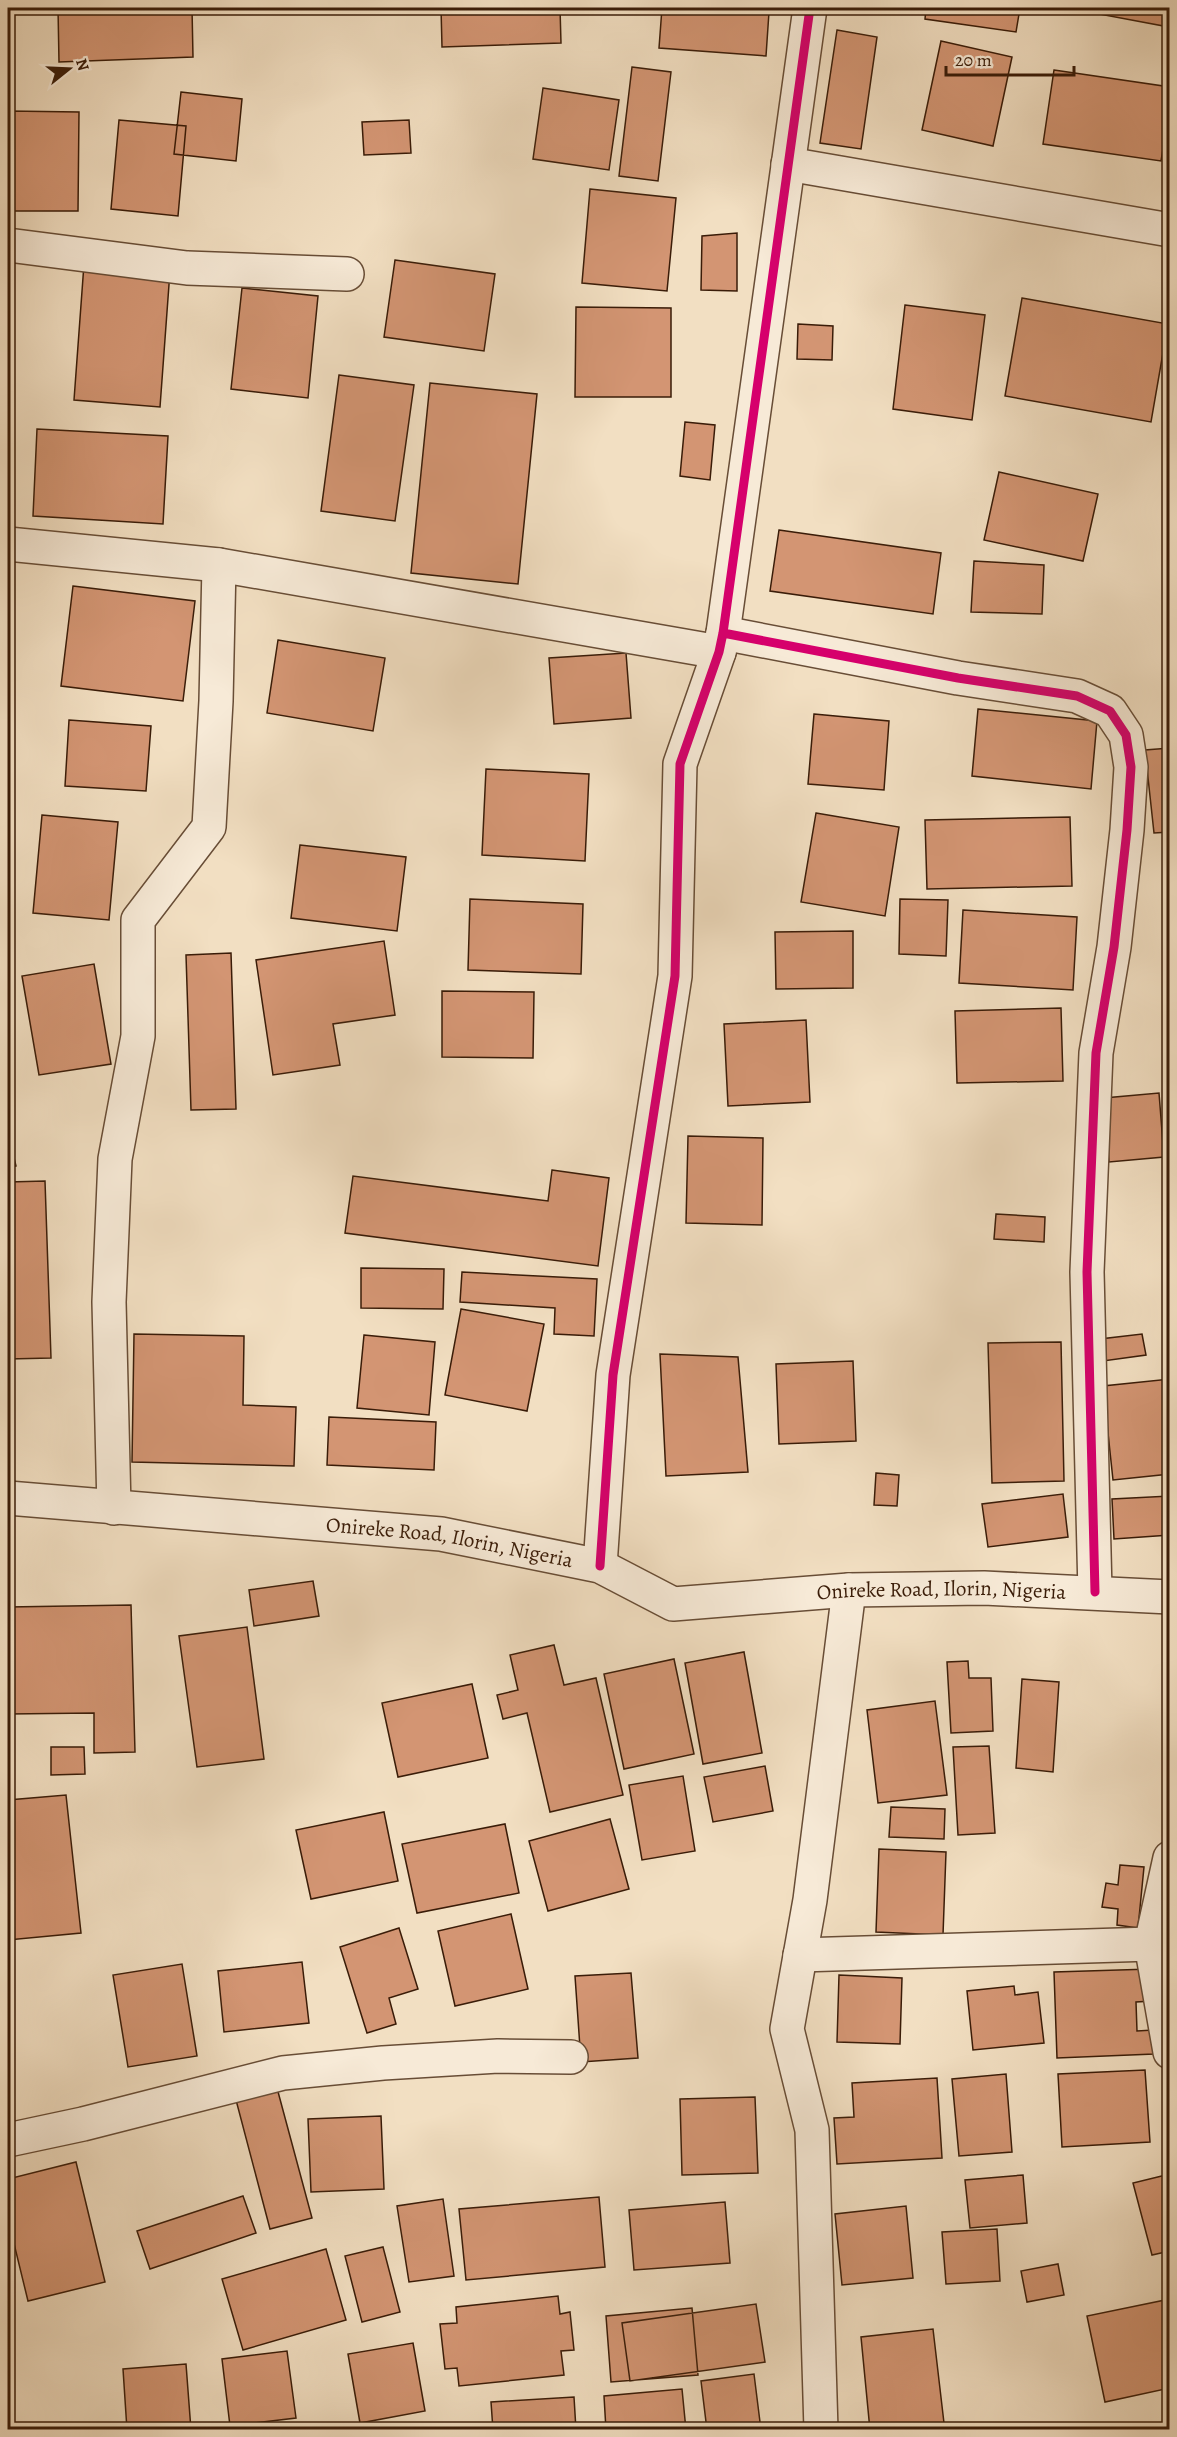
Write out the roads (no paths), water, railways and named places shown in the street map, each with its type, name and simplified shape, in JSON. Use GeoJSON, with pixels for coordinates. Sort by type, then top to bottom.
{"type":"FeatureCollection","features":[{"type":"Feature","properties":{"kind":"street"},"geometry":{"type":"LineString","coordinates":[[600,1566],[613,1375],[675,976],[680,765],[721,642],[810,8]]}},
{"type":"Feature","properties":{"kind":"street"},"geometry":{"type":"LineString","coordinates":[[788,164],[1170,230]]}},
{"type":"Feature","properties":{"kind":"street"},"geometry":{"type":"LineString","coordinates":[[8,245],[187,268],[346,274]]}},
{"type":"Feature","properties":{"kind":"street"},"geometry":{"type":"LineString","coordinates":[[8,544],[219,565],[1077,696],[1110,711],[1126,735],[1131,767],[1127,830],[1114,947],[1096,1053],[1087,1272],[1095,1592]]}},
{"type":"Feature","properties":{"kind":"street"},"geometry":{"type":"LineString","coordinates":[[114,1508],[109,1302],[115,1159],[138,1036],[138,920],[209,827],[216,701],[219,565]]}},
{"type":"Feature","properties":{"kind":"street","name":"Onireke Road, Ilorin, Nigeria"},"geometry":{"type":"LineString","coordinates":[[8,1498],[441,1534],[600,1566],[673,1604],[849,1590],[984,1588],[1170,1596]]}},
{"type":"Feature","properties":{"kind":"street"},"geometry":{"type":"LineString","coordinates":[[821,2430],[812,2130],[787,2029],[810,1900],[849,1590]]}},
{"type":"Feature","properties":{"kind":"street"},"geometry":{"type":"LineString","coordinates":[[1170,1858],[1151,1944],[1170,2052]]}},
{"type":"Feature","properties":{"kind":"street"},"geometry":{"type":"LineString","coordinates":[[800,1955],[1151,1944]]}},
{"type":"Feature","properties":{"kind":"street"},"geometry":{"type":"LineString","coordinates":[[8,2140],[83,2124],[283,2073],[383,2063],[498,2056],[572,2057]]}}]}
